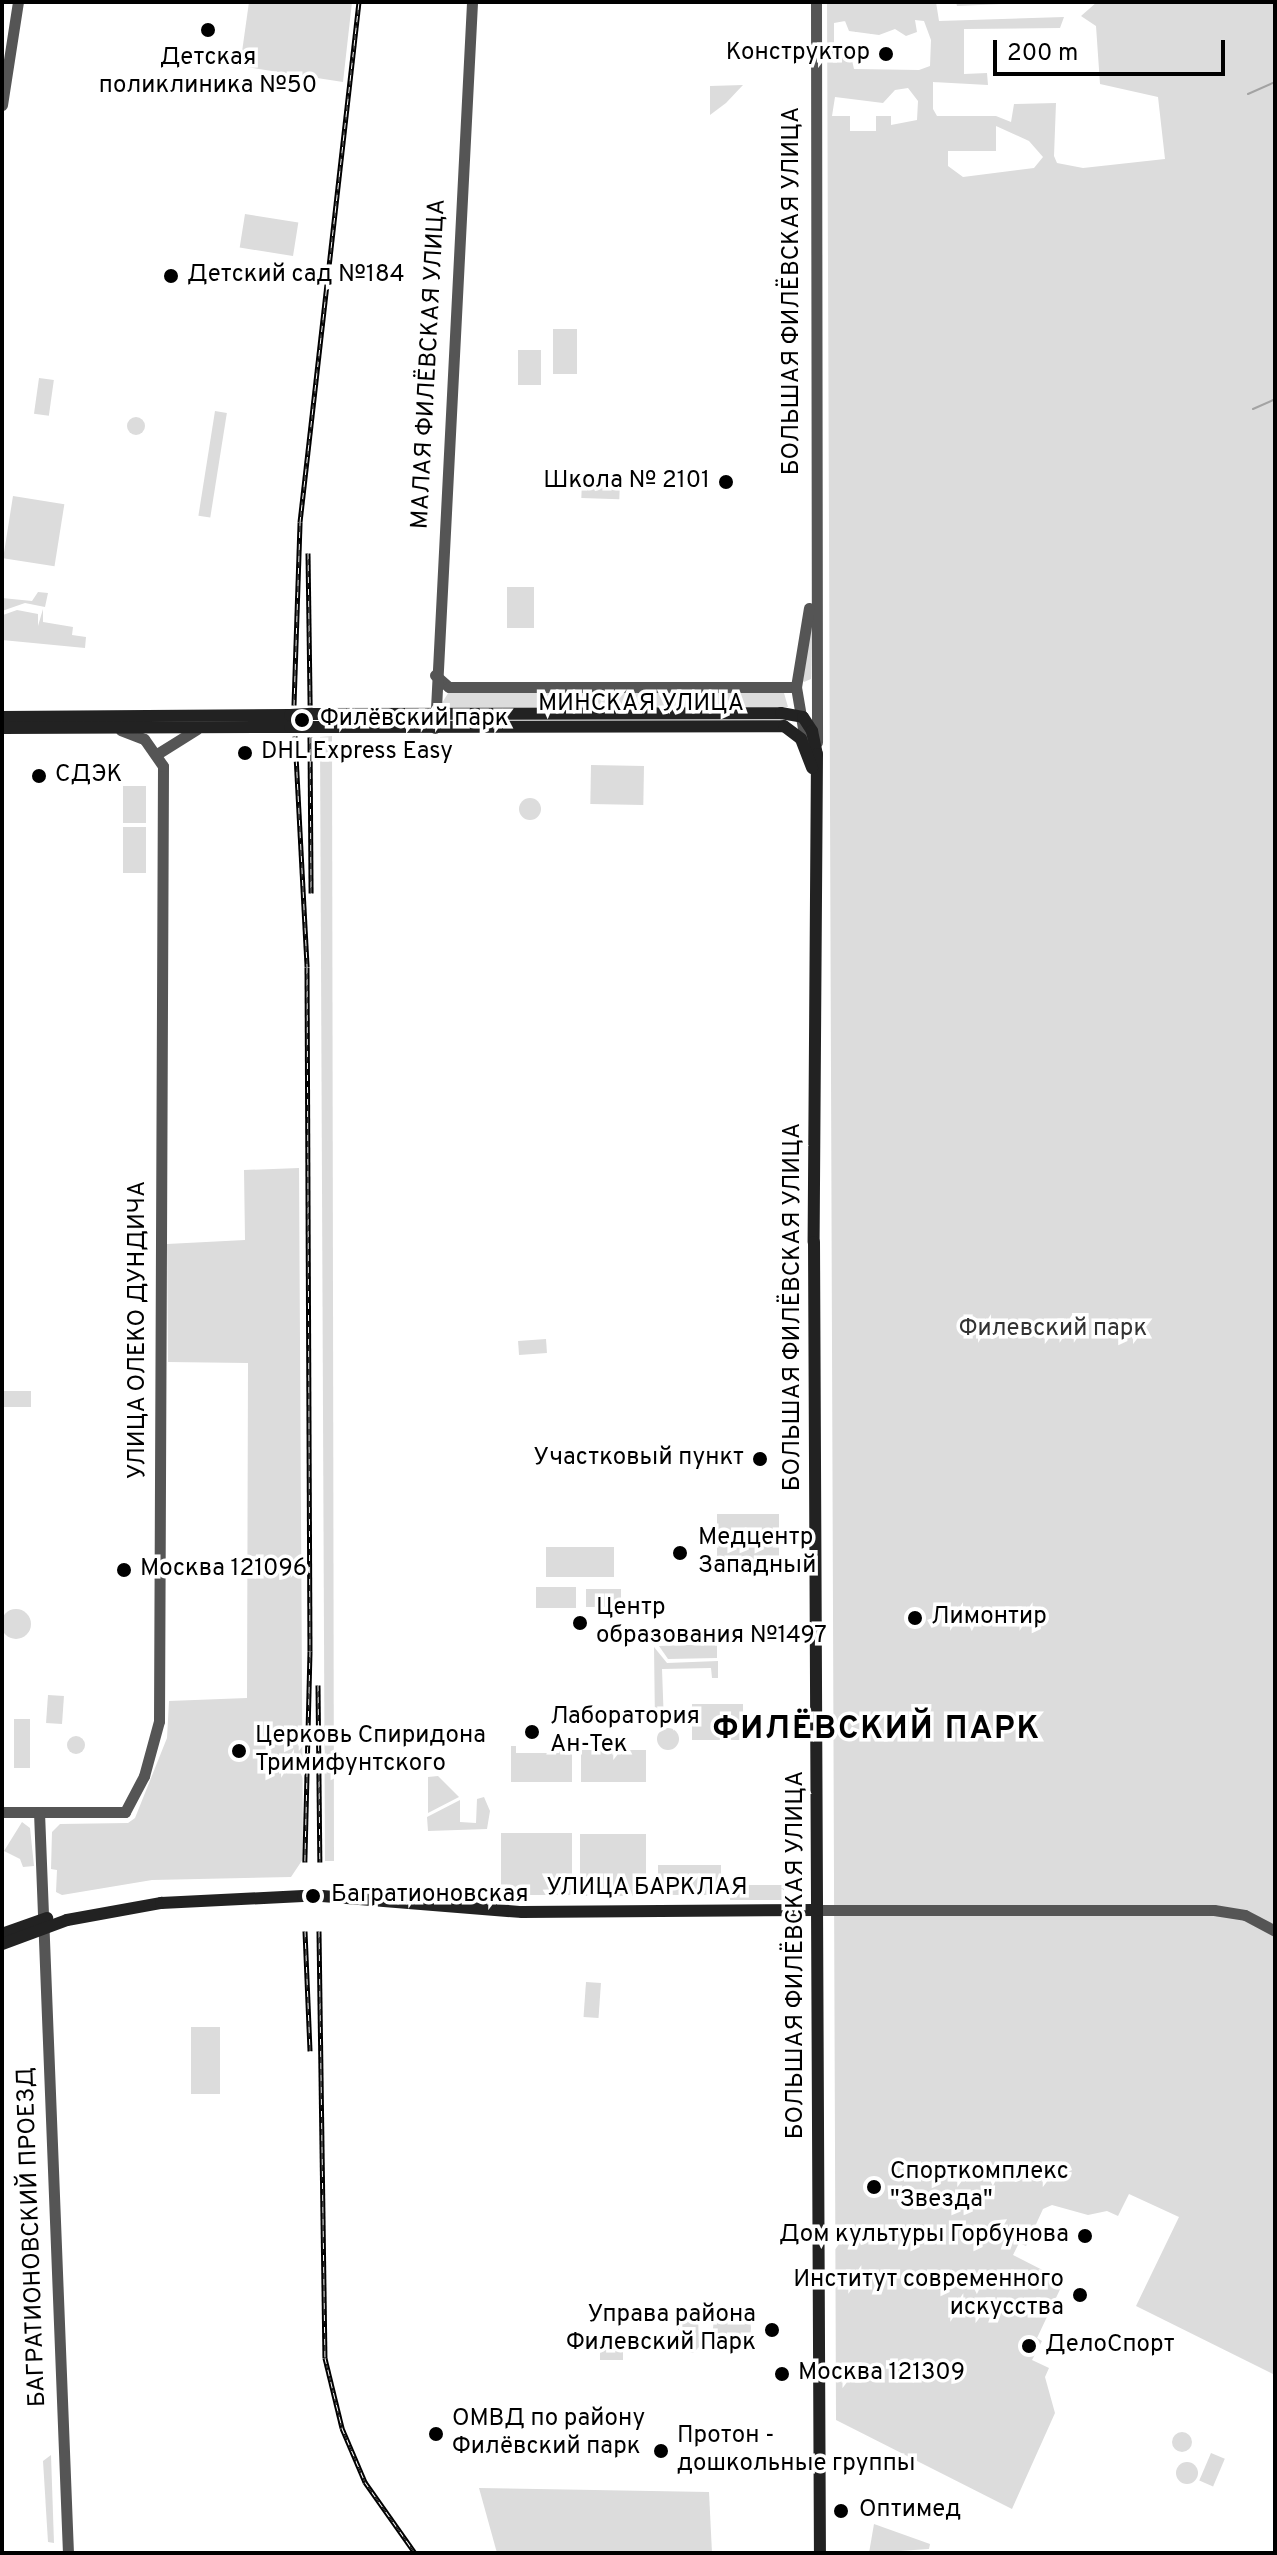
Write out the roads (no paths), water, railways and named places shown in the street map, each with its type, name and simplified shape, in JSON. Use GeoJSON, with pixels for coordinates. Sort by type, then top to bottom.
{"type":"FeatureCollection","features":[{"type":"Feature","properties":{"kind":"main road","name":"МИНСКАЯ УЛИЦА"},"geometry":{"type":"LineString","coordinates":[[6,723],[782,720],[803,717]]}},
{"type":"Feature","properties":{"kind":"main road"},"geometry":{"type":"LineString","coordinates":[[803,717],[817,754]]}},
{"type":"Feature","properties":{"kind":"main road"},"geometry":{"type":"LineString","coordinates":[[782,720],[806,746],[815,779]]}},
{"type":"Feature","properties":{"kind":"main road","name":"МИНСКАЯ УЛИЦА"},"geometry":{"type":"LineString","coordinates":[[6,723],[118,729],[197,729],[290,721]]}},
{"type":"Feature","properties":{"kind":"main road","name":"БОЛЬШАЯ ФИЛЁВСКАЯ УЛИЦА"},"geometry":{"type":"LineString","coordinates":[[817,754],[820,2553]]}},
{"type":"Feature","properties":{"kind":"main road","name":"УЛИЦА БАРКЛАЯ"},"geometry":{"type":"LineString","coordinates":[[2,1934],[102,1905],[303,1896],[522,1912],[817,1910]]}},
{"type":"Feature","properties":{"kind":"main road","name":"УЛИЦА БАРКЛАЯ"},"geometry":{"type":"LineString","coordinates":[[2,1944],[41,1924]]}},
{"type":"Feature","properties":{"kind":"street"},"geometry":{"type":"LineString","coordinates":[[2,105],[18,2]]}},
{"type":"Feature","properties":{"kind":"street","name":"МАЛАЯ ФИЛЁВСКАЯ УЛИЦА"},"geometry":{"type":"LineString","coordinates":[[434,722],[434,674],[472,2]]}},
{"type":"Feature","properties":{"kind":"street","name":"БОЛЬШАЯ ФИЛЁВСКАЯ УЛИЦА"},"geometry":{"type":"LineString","coordinates":[[816,2],[813,580],[817,754]]}},
{"type":"Feature","properties":{"kind":"street","name":"БОЛЬШАЯ ФИЛЁВСКАЯ УЛИЦА"},"geometry":{"type":"LineString","coordinates":[[806,746],[798,692],[813,580]]}},
{"type":"Feature","properties":{"kind":"street","name":"МИНСКАЯ УЛИЦА"},"geometry":{"type":"LineString","coordinates":[[434,674],[449,687],[798,692]]}},
{"type":"Feature","properties":{"kind":"street","name":"БОЛЬШАЯ ФИЛЁВСКАЯ УЛИЦА"},"geometry":{"type":"LineString","coordinates":[[803,717],[817,684]]}},
{"type":"Feature","properties":{"kind":"street"},"geometry":{"type":"LineString","coordinates":[[782,720],[798,692]]}},
{"type":"Feature","properties":{"kind":"street"},"geometry":{"type":"LineString","coordinates":[[118,729],[144,739],[157,754],[197,729]]}},
{"type":"Feature","properties":{"kind":"street","name":"УЛИЦА ОЛЕКО ДУНДИЧА"},"geometry":{"type":"LineString","coordinates":[[2,1812],[125,1812],[144,1776],[159,1721],[163,766],[157,754]]}},
{"type":"Feature","properties":{"kind":"street"},"geometry":{"type":"LineString","coordinates":[[39,1812],[41,1924]]}},
{"type":"Feature","properties":{"kind":"street","name":"УЛИЦА БАРКЛАЯ"},"geometry":{"type":"LineString","coordinates":[[817,1910],[1214,1910],[1245,1915],[1275,1931]]}},
{"type":"Feature","properties":{"kind":"street","name":"БАГРАТИОНОВСКИЙ ПРОЕЗД"},"geometry":{"type":"LineString","coordinates":[[41,1924],[68,2553]]}},
{"type":"Feature","properties":{"kind":"waterway"},"geometry":{"type":"LineString","coordinates":[[1248,94],[1275,82]]}},
{"type":"Feature","properties":{"kind":"waterway"},"geometry":{"type":"LineString","coordinates":[[1253,409],[1275,399]]}},
{"type":"Feature","properties":{"kind":"railway"},"geometry":{"type":"LineString","coordinates":[[294,705],[300,522],[359,2]]}},
{"type":"Feature","properties":{"kind":"railway"},"geometry":{"type":"LineString","coordinates":[[308,553],[310,705]]}},
{"type":"Feature","properties":{"kind":"railway"},"geometry":{"type":"LineString","coordinates":[[295,736],[307,967],[310,1651],[305,1862]]}},
{"type":"Feature","properties":{"kind":"railway"},"geometry":{"type":"LineString","coordinates":[[310,737],[311,893]]}},
{"type":"Feature","properties":{"kind":"railway"},"geometry":{"type":"LineString","coordinates":[[318,1685],[320,1862]]}},
{"type":"Feature","properties":{"kind":"railway"},"geometry":{"type":"LineString","coordinates":[[305,1931],[310,2051]]}},
{"type":"Feature","properties":{"kind":"railway"},"geometry":{"type":"LineString","coordinates":[[319,1931],[325,2358],[342,2428],[365,2482],[415,2553]]}},
{"type":"Feature","properties":{"kind":"place","name":"Детская поликлиника №50"},"geometry":{"type":"Point","coordinates":[208,30]}},
{"type":"Feature","properties":{"kind":"place","name":"Конструктор"},"geometry":{"type":"Point","coordinates":[886,54]}},
{"type":"Feature","properties":{"kind":"place","name":"Детский сад №184"},"geometry":{"type":"Point","coordinates":[171,276]}},
{"type":"Feature","properties":{"kind":"place","name":"Школа № 2101"},"geometry":{"type":"Point","coordinates":[726,482]}},
{"type":"Feature","properties":{"kind":"place","name":"Филёвский парк"},"geometry":{"type":"Point","coordinates":[302,720]}},
{"type":"Feature","properties":{"kind":"place","name":"DHL Express Easy"},"geometry":{"type":"Point","coordinates":[245,753]}},
{"type":"Feature","properties":{"kind":"place","name":"СДЭК"},"geometry":{"type":"Point","coordinates":[39,776]}},
{"type":"Feature","properties":{"kind":"place","name":"Участковый пункт"},"geometry":{"type":"Point","coordinates":[760,1459]}},
{"type":"Feature","properties":{"kind":"place","name":"Медцентр Западный"},"geometry":{"type":"Point","coordinates":[680,1553]}},
{"type":"Feature","properties":{"kind":"place","name":"Москва 121096"},"geometry":{"type":"Point","coordinates":[124,1570]}},
{"type":"Feature","properties":{"kind":"place","name":"Лимонтир"},"geometry":{"type":"Point","coordinates":[915,1618]}},
{"type":"Feature","properties":{"kind":"place","name":"Центр образования №1497"},"geometry":{"type":"Point","coordinates":[580,1623]}},
{"type":"Feature","properties":{"kind":"place","name":"Лаборатория Ан-Тек"},"geometry":{"type":"Point","coordinates":[532,1732]}},
{"type":"Feature","properties":{"kind":"place","name":"Церковь Спиридона Тримифунтского"},"geometry":{"type":"Point","coordinates":[239,1751]}},
{"type":"Feature","properties":{"kind":"place","name":"Багратионовская"},"geometry":{"type":"Point","coordinates":[313,1896]}},
{"type":"Feature","properties":{"kind":"place","name":"Спорткомплекс \"Звезда\""},"geometry":{"type":"Point","coordinates":[874,2187]}},
{"type":"Feature","properties":{"kind":"place","name":"Дом культуры Горбунова"},"geometry":{"type":"Point","coordinates":[1085,2236]}},
{"type":"Feature","properties":{"kind":"place","name":"Институт современного искусства"},"geometry":{"type":"Point","coordinates":[1080,2295]}},
{"type":"Feature","properties":{"kind":"place","name":"Управа района Филевский Парк"},"geometry":{"type":"Point","coordinates":[772,2330]}},
{"type":"Feature","properties":{"kind":"place","name":"ДелоСпорт"},"geometry":{"type":"Point","coordinates":[1029,2346]}},
{"type":"Feature","properties":{"kind":"place","name":"Москва 121309"},"geometry":{"type":"Point","coordinates":[782,2374]}},
{"type":"Feature","properties":{"kind":"place","name":"ОМВД по району Филёвский парк"},"geometry":{"type":"Point","coordinates":[436,2434]}},
{"type":"Feature","properties":{"kind":"place","name":"Протон - дошкольные группы"},"geometry":{"type":"Point","coordinates":[661,2451]}},
{"type":"Feature","properties":{"kind":"place","name":"Оптимед"},"geometry":{"type":"Point","coordinates":[841,2511]}},
{"type":"Feature","properties":{"kind":"district","name":"ФИЛЁВСКИЙ ПАРК"},"geometry":{"type":"Point","coordinates":[877,1730]}},
{"type":"Feature","properties":{"kind":"park label","name":"Филевский парк"},"geometry":{"type":"Point","coordinates":[1053,1330]}}]}
